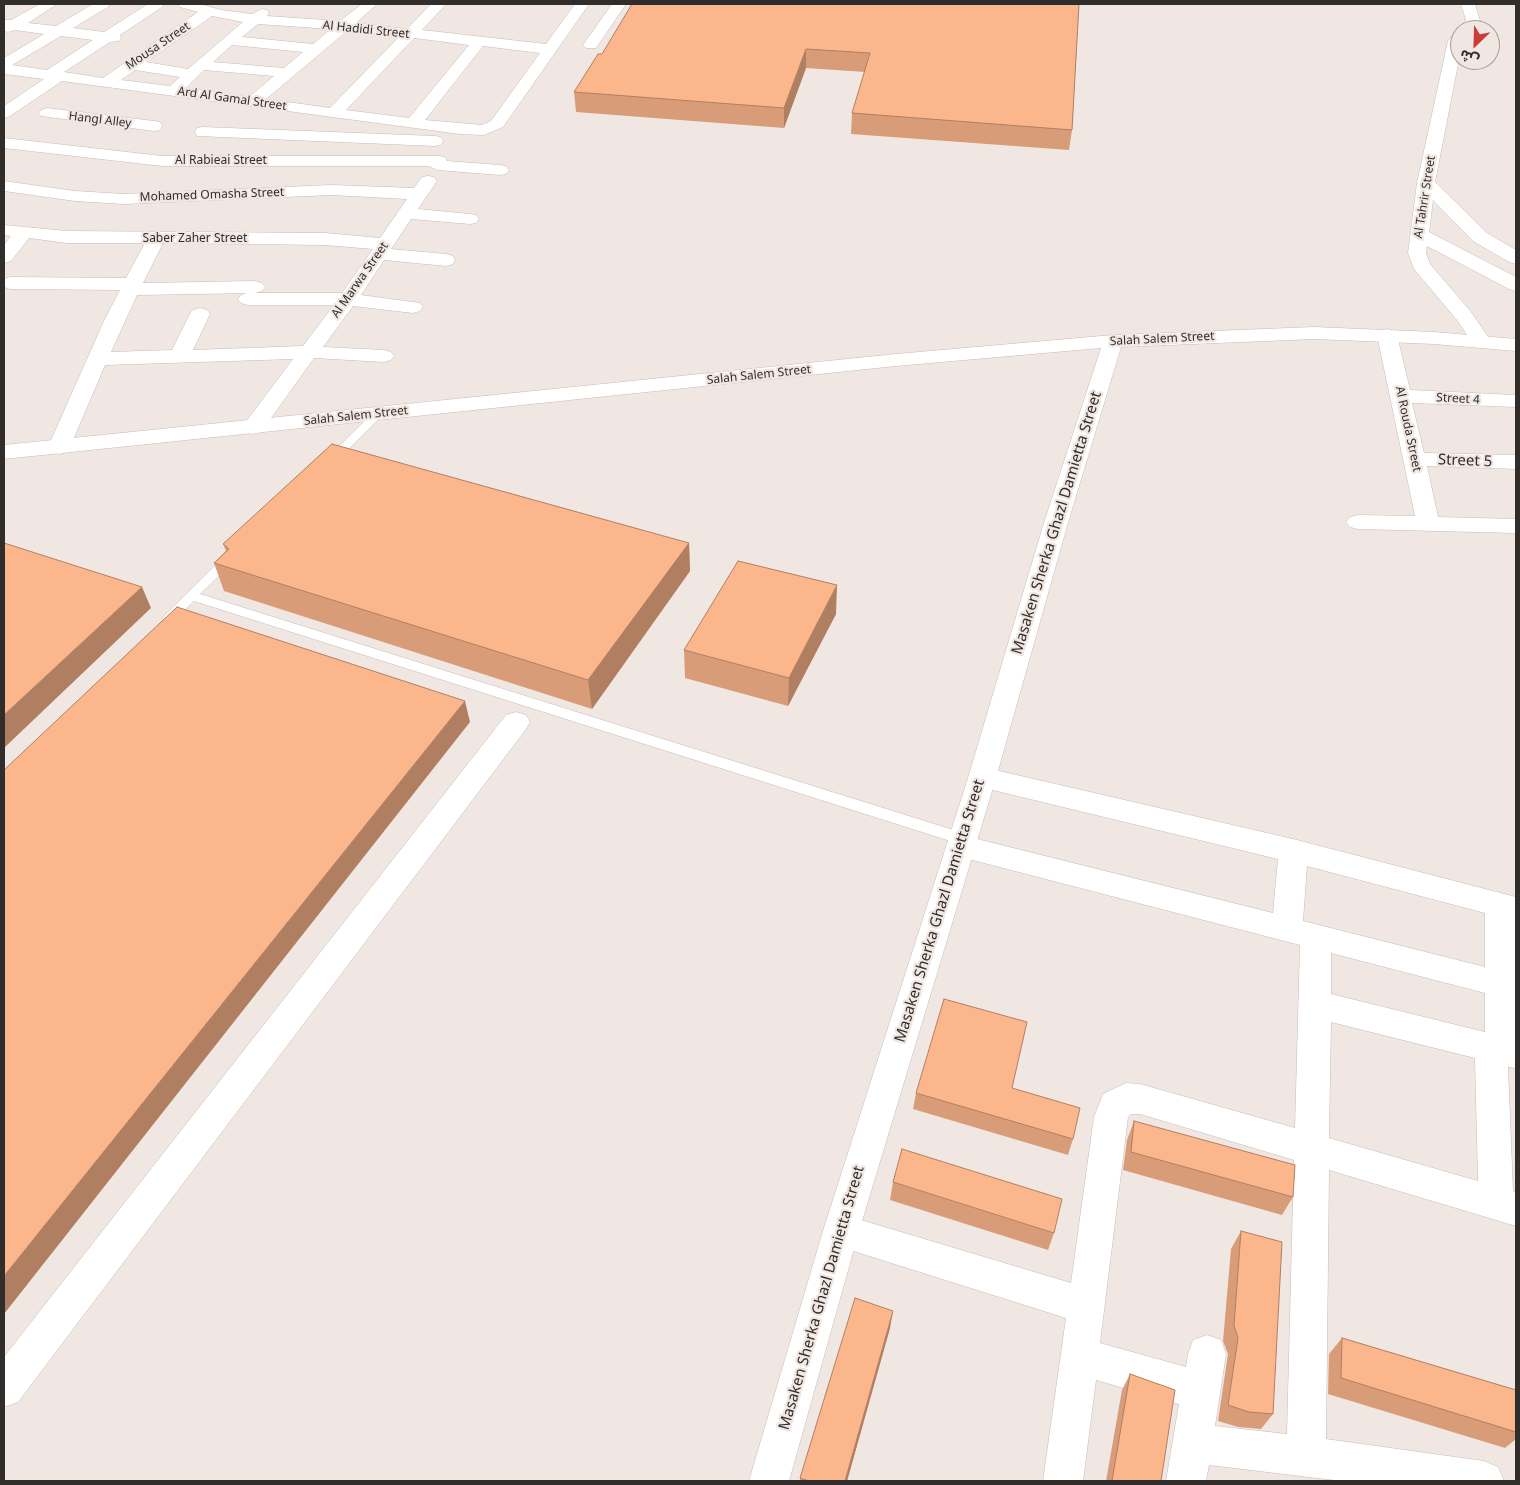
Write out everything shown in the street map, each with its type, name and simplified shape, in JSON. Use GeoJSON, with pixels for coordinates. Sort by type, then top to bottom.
{"type":"FeatureCollection","features":[{"type":"Feature","properties":{"kind":"street"},"geometry":{"type":"LineString","coordinates":[[7,26],[50,4]]}},
{"type":"Feature","properties":{"kind":"street"},"geometry":{"type":"LineString","coordinates":[[7,70],[58,31],[103,4]]}},
{"type":"Feature","properties":{"kind":"street"},"geometry":{"type":"LineString","coordinates":[[4,113],[106,37],[157,4]]}},
{"type":"Feature","properties":{"kind":"street"},"geometry":{"type":"LineString","coordinates":[[174,91],[199,61],[229,40],[273,4]]}},
{"type":"Feature","properties":{"kind":"street"},"geometry":{"type":"LineString","coordinates":[[254,101],[370,4]]}},
{"type":"Feature","properties":{"kind":"street"},"geometry":{"type":"LineString","coordinates":[[334,113],[439,4]]}},
{"type":"Feature","properties":{"kind":"street"},"geometry":{"type":"LineString","coordinates":[[203,132],[456,135],[484,130],[498,124],[582,4]]}},
{"type":"Feature","properties":{"kind":"street"},"geometry":{"type":"LineString","coordinates":[[590,45],[619,4]]}},
{"type":"Feature","properties":{"kind":"street"},"geometry":{"type":"LineString","coordinates":[[1468,4],[1473,20]]}},
{"type":"Feature","properties":{"kind":"street","name":"Al Hadidi Street"},"geometry":{"type":"LineString","coordinates":[[208,7],[254,19],[343,26],[409,35],[550,49]]}},
{"type":"Feature","properties":{"kind":"street","name":"Mousa Street"},"geometry":{"type":"LineString","coordinates":[[100,81],[132,64],[158,47],[208,7]]}},
{"type":"Feature","properties":{"kind":"street"},"geometry":{"type":"LineString","coordinates":[[131,21],[157,24]]}},
{"type":"Feature","properties":{"kind":"street"},"geometry":{"type":"LineString","coordinates":[[7,26],[129,40]]}},
{"type":"Feature","properties":{"kind":"street"},"geometry":{"type":"LineString","coordinates":[[229,40],[316,49]]}},
{"type":"Feature","properties":{"kind":"street"},"geometry":{"type":"LineString","coordinates":[[414,122],[479,42]]}},
{"type":"Feature","properties":{"kind":"street"},"geometry":{"type":"LineString","coordinates":[[158,47],[176,50]]}},
{"type":"Feature","properties":{"kind":"street"},"geometry":{"type":"LineString","coordinates":[[132,64],[199,61],[287,73]]}},
{"type":"Feature","properties":{"kind":"street","name":"Al Tahrir Street"},"geometry":{"type":"LineString","coordinates":[[1450,65],[1426,183],[1417,253],[1421,265],[1464,316],[1481,341]]}},
{"type":"Feature","properties":{"kind":"street","name":"Ard Al Gamal Street"},"geometry":{"type":"LineString","coordinates":[[7,70],[414,122],[456,135]]}},
{"type":"Feature","properties":{"kind":"street","name":"Hangl Alley"},"geometry":{"type":"LineString","coordinates":[[100,81],[41,117],[154,126]]}},
{"type":"Feature","properties":{"kind":"street"},"geometry":{"type":"LineString","coordinates":[[4,96],[25,99]]}},
{"type":"Feature","properties":{"kind":"street"},"geometry":{"type":"LineString","coordinates":[[175,161],[235,99]]}},
{"type":"Feature","properties":{"kind":"street","name":"Al Marwa Street"},"geometry":{"type":"LineString","coordinates":[[253,427],[348,299],[420,194],[456,135]]}},
{"type":"Feature","properties":{"kind":"street","name":"Al Rabieai Street"},"geometry":{"type":"LineString","coordinates":[[4,143],[146,160],[438,163],[500,170]]}},
{"type":"Feature","properties":{"kind":"street"},"geometry":{"type":"LineString","coordinates":[[1426,183],[1480,236],[1516,258]]}},
{"type":"Feature","properties":{"kind":"street","name":"Mohamed Omasha Street"},"geometry":{"type":"LineString","coordinates":[[4,186],[74,196],[115,199],[331,190],[420,194]]}},
{"type":"Feature","properties":{"kind":"street"},"geometry":{"type":"LineString","coordinates":[[407,213],[470,219]]}},
{"type":"Feature","properties":{"kind":"street","name":"Saber Zaher Street"},"geometry":{"type":"LineString","coordinates":[[4,230],[67,238],[325,239],[446,260]]}},
{"type":"Feature","properties":{"kind":"street"},"geometry":{"type":"LineString","coordinates":[[4,257],[24,233]]}},
{"type":"Feature","properties":{"kind":"street"},"geometry":{"type":"LineString","coordinates":[[1420,235],[1516,285]]}},
{"type":"Feature","properties":{"kind":"street"},"geometry":{"type":"LineString","coordinates":[[59,447],[130,287],[156,239]]}},
{"type":"Feature","properties":{"kind":"street"},"geometry":{"type":"LineString","coordinates":[[219,287],[229,267]]}},
{"type":"Feature","properties":{"kind":"street"},"geometry":{"type":"LineString","coordinates":[[10,283],[130,287],[219,287],[252,293],[348,299],[413,307]]}},
{"type":"Feature","properties":{"kind":"street"},"geometry":{"type":"LineString","coordinates":[[180,356],[200,314]]}},
{"type":"Feature","properties":{"kind":"street","name":"Salah Salem Street"},"geometry":{"type":"LineString","coordinates":[[4,452],[896,360],[1113,341],[1314,333],[1387,335],[1516,345]]}},
{"type":"Feature","properties":{"kind":"street","name":"Al Rouda Street"},"geometry":{"type":"LineString","coordinates":[[1387,335],[1428,524]]}},
{"type":"Feature","properties":{"kind":"street","name":"Masaken Sherka Ghazl Damietta Street"},"geometry":{"type":"LineString","coordinates":[[769,1481],[840,1231],[982,778],[1055,526],[1113,341]]}},
{"type":"Feature","properties":{"kind":"street"},"geometry":{"type":"LineString","coordinates":[[98,359],[309,352],[384,356]]}},
{"type":"Feature","properties":{"kind":"street","name":"Street 4"},"geometry":{"type":"LineString","coordinates":[[1400,396],[1516,401]]}},
{"type":"Feature","properties":{"kind":"street","name":"Street 5"},"geometry":{"type":"LineString","coordinates":[[1414,459],[1516,462]]}},
{"type":"Feature","properties":{"kind":"street"},"geometry":{"type":"LineString","coordinates":[[1358,522],[1516,526]]}},
{"type":"Feature","properties":{"kind":"street"},"geometry":{"type":"LineString","coordinates":[[4,1388],[516,722]]}},
{"type":"Feature","properties":{"kind":"street"},"geometry":{"type":"LineString","coordinates":[[982,778],[1294,851],[1508,907],[1501,984],[1506,1207],[1140,1099],[1126,1098],[1114,1104],[1063,1481]]}},
{"type":"Feature","properties":{"kind":"street"},"geometry":{"type":"LineString","coordinates":[[962,843],[1501,984]]}},
{"type":"Feature","properties":{"kind":"street"},"geometry":{"type":"LineString","coordinates":[[1294,851],[1301,933],[1315,1004],[1306,1456]]}},
{"type":"Feature","properties":{"kind":"street"},"geometry":{"type":"LineString","coordinates":[[1315,1004],[1503,1051]]}},
{"type":"Feature","properties":{"kind":"street"},"geometry":{"type":"LineString","coordinates":[[840,1231],[1086,1306]]}},
{"type":"Feature","properties":{"kind":"street"},"geometry":{"type":"LineString","coordinates":[[1079,1356],[1204,1373],[1186,1481]]}},
{"type":"Feature","properties":{"kind":"street"},"geometry":{"type":"LineString","coordinates":[[1192,1443],[1306,1456],[1484,1481]]}},
{"type":"Feature","properties":{"kind":"lane"},"geometry":{"type":"LineString","coordinates":[[319,472],[378,414]]}},
{"type":"Feature","properties":{"kind":"lane"},"geometry":{"type":"LineString","coordinates":[[157,630],[241,548]]}},
{"type":"Feature","properties":{"kind":"lane"},"geometry":{"type":"LineString","coordinates":[[192,596],[962,843]]}},
{"type":"Feature","properties":{"kind":"building"},"geometry":{"type":"Polygon","coordinates":[[[632,4],[1079,4],[1072,130],[852,113],[870,53],[806,49],[784,108],[574,92],[598,54],[602,54],[632,4]]]}},
{"type":"Feature","properties":{"kind":"building"},"geometry":{"type":"Polygon","coordinates":[[[332,444],[689,543],[588,680],[214,563],[229,549],[223,544],[332,444]]]}},
{"type":"Feature","properties":{"kind":"building"},"geometry":{"type":"Polygon","coordinates":[[[4,543],[142,587],[4,715],[4,543]]]}},
{"type":"Feature","properties":{"kind":"building"},"geometry":{"type":"Polygon","coordinates":[[[738,561],[837,585],[789,678],[684,650],[738,561]]]}},
{"type":"Feature","properties":{"kind":"building"},"geometry":{"type":"Polygon","coordinates":[[[177,607],[465,701],[4,1276],[4,770],[177,607]]]}},
{"type":"Feature","properties":{"kind":"building"},"geometry":{"type":"Polygon","coordinates":[[[944,999],[1027,1022],[1012,1088],[1080,1108],[1073,1139],[916,1093],[944,999]]]}},
{"type":"Feature","properties":{"kind":"building"},"geometry":{"type":"Polygon","coordinates":[[[1134,1121],[1295,1165],[1293,1197],[1131,1152],[1134,1121]]]}},
{"type":"Feature","properties":{"kind":"building"},"geometry":{"type":"Polygon","coordinates":[[[902,1149],[1062,1199],[1054,1233],[893,1182],[902,1149]]]}},
{"type":"Feature","properties":{"kind":"building"},"geometry":{"type":"Polygon","coordinates":[[[1241,1231],[1282,1242],[1273,1414],[1249,1412],[1228,1405],[1238,1338],[1234,1325],[1241,1231]]]}},
{"type":"Feature","properties":{"kind":"building"},"geometry":{"type":"Polygon","coordinates":[[[855,1298],[893,1311],[845,1481],[809,1481],[800,1478],[855,1298]]]}},
{"type":"Feature","properties":{"kind":"building"},"geometry":{"type":"Polygon","coordinates":[[[1342,1338],[1516,1390],[1516,1432],[1341,1378],[1342,1338]]]}},
{"type":"Feature","properties":{"kind":"building"},"geometry":{"type":"Polygon","coordinates":[[[1130,1374],[1175,1390],[1161,1481],[1112,1481],[1130,1374]]]}}]}
